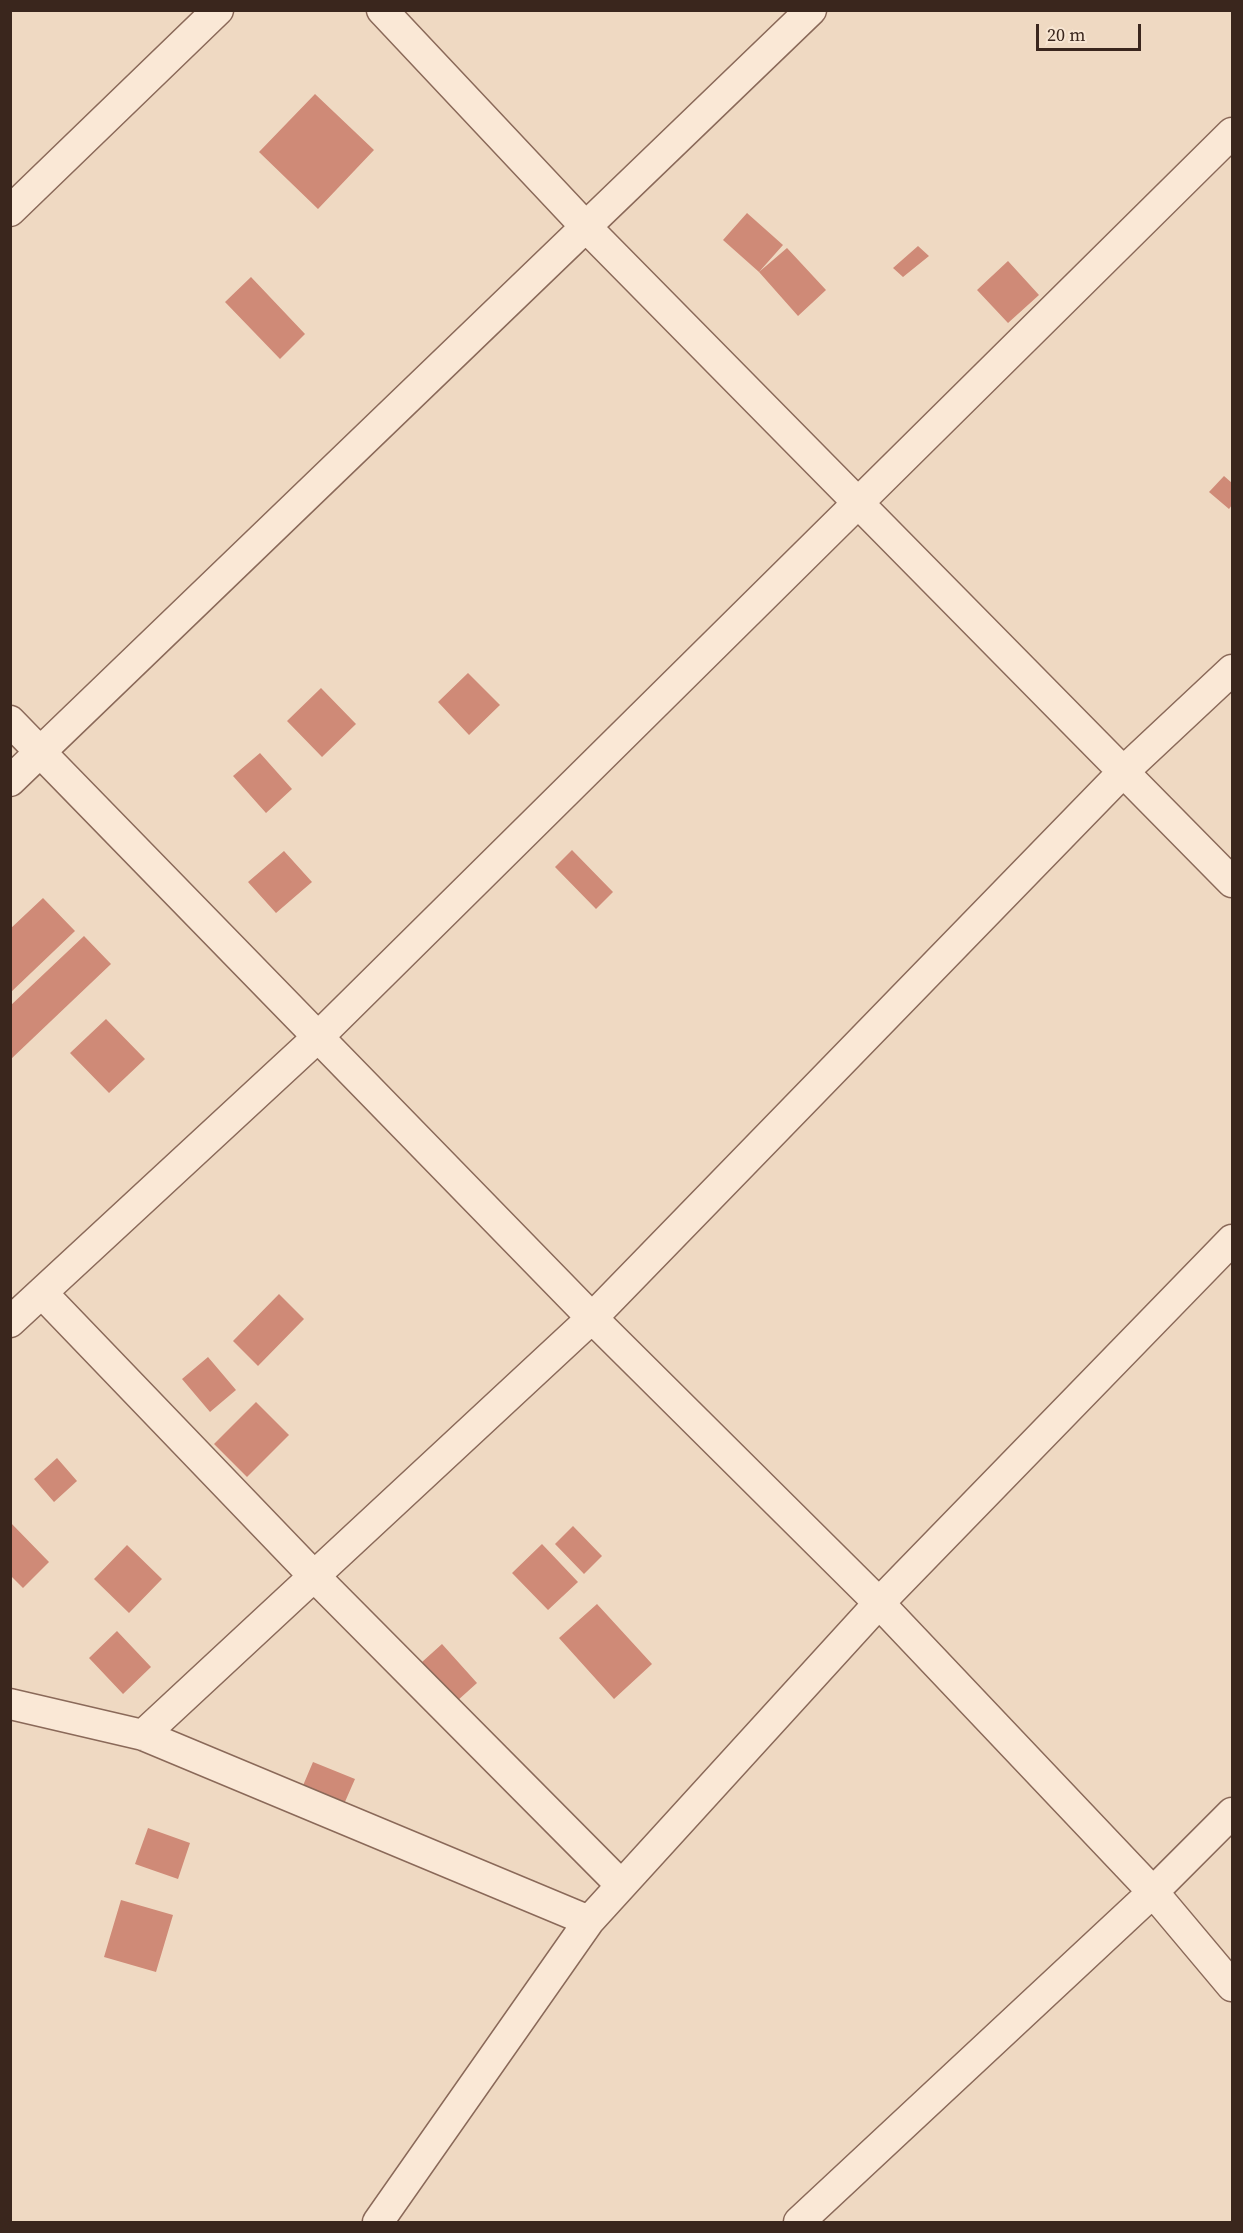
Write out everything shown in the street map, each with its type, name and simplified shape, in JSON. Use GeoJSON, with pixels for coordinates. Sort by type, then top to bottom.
{"type":"FeatureCollection","features":[{"type":"Feature","properties":{"kind":"street"},"geometry":{"type":"LineString","coordinates":[[10,211],[218,10]]}},
{"type":"Feature","properties":{"kind":"street"},"geometry":{"type":"LineString","coordinates":[[382,10],[586,226],[1233,882]]}},
{"type":"Feature","properties":{"kind":"street"},"geometry":{"type":"LineString","coordinates":[[10,781],[811,10]]}},
{"type":"Feature","properties":{"kind":"street"},"geometry":{"type":"LineString","coordinates":[[10,1322],[318,1037],[1233,133]]}},
{"type":"Feature","properties":{"kind":"street"},"geometry":{"type":"LineString","coordinates":[[143,1735],[592,1318],[1123,772],[1233,670]]}},
{"type":"Feature","properties":{"kind":"street"},"geometry":{"type":"LineString","coordinates":[[10,722],[592,1318],[879,1603],[1153,1892],[1233,1986]]}},
{"type":"Feature","properties":{"kind":"street"},"geometry":{"type":"LineString","coordinates":[[378,2223],[589,1921],[879,1603],[1233,1240]]}},
{"type":"Feature","properties":{"kind":"street"},"geometry":{"type":"LineString","coordinates":[[42,1293],[314,1576],[621,1886]]}},
{"type":"Feature","properties":{"kind":"street"},"geometry":{"type":"LineString","coordinates":[[10,1704],[143,1735],[589,1921]]}},
{"type":"Feature","properties":{"kind":"street"},"geometry":{"type":"LineString","coordinates":[[799,2223],[1153,1892],[1233,1813]]}},
{"type":"Feature","properties":{"kind":"building"},"geometry":{"type":"Polygon","coordinates":[[[315,94],[374,150],[318,209],[259,152],[315,94]]]}},
{"type":"Feature","properties":{"kind":"building"},"geometry":{"type":"Polygon","coordinates":[[[747,213],[783,245],[759,272],[723,240],[747,213]]]}},
{"type":"Feature","properties":{"kind":"building"},"geometry":{"type":"Polygon","coordinates":[[[918,246],[929,256],[903,277],[893,268],[918,246]]]}},
{"type":"Feature","properties":{"kind":"building"},"geometry":{"type":"Polygon","coordinates":[[[787,248],[826,290],[798,316],[759,272],[787,248]]]}},
{"type":"Feature","properties":{"kind":"building"},"geometry":{"type":"Polygon","coordinates":[[[1008,261],[1039,295],[1008,323],[977,290],[1008,261]]]}},
{"type":"Feature","properties":{"kind":"building"},"geometry":{"type":"Polygon","coordinates":[[[251,277],[305,334],[280,359],[225,302],[251,277]]]}},
{"type":"Feature","properties":{"kind":"building"},"geometry":{"type":"Polygon","coordinates":[[[1224,476],[1232,483],[1232,505],[1229,509],[1209,492],[1224,476]]]}},
{"type":"Feature","properties":{"kind":"building"},"geometry":{"type":"Polygon","coordinates":[[[468,673],[500,705],[469,735],[438,702],[468,673]]]}},
{"type":"Feature","properties":{"kind":"building"},"geometry":{"type":"Polygon","coordinates":[[[321,688],[356,724],[322,757],[287,721],[321,688]]]}},
{"type":"Feature","properties":{"kind":"building"},"geometry":{"type":"Polygon","coordinates":[[[260,753],[292,789],[266,813],[233,776],[260,753]]]}},
{"type":"Feature","properties":{"kind":"building"},"geometry":{"type":"Polygon","coordinates":[[[572,850],[613,892],[596,909],[555,867],[572,850]]]}},
{"type":"Feature","properties":{"kind":"building"},"geometry":{"type":"Polygon","coordinates":[[[284,851],[312,882],[276,913],[248,882],[284,851]]]}},
{"type":"Feature","properties":{"kind":"building"},"geometry":{"type":"Polygon","coordinates":[[[43,898],[75,931],[10,993],[10,929],[43,898]]]}},
{"type":"Feature","properties":{"kind":"building"},"geometry":{"type":"Polygon","coordinates":[[[84,936],[111,964],[10,1060],[10,1006],[84,936]]]}},
{"type":"Feature","properties":{"kind":"building"},"geometry":{"type":"Polygon","coordinates":[[[106,1019],[145,1059],[109,1093],[70,1053],[106,1019]]]}},
{"type":"Feature","properties":{"kind":"building"},"geometry":{"type":"Polygon","coordinates":[[[279,1294],[304,1319],[258,1366],[233,1341],[279,1294]]]}},
{"type":"Feature","properties":{"kind":"building"},"geometry":{"type":"Polygon","coordinates":[[[208,1357],[236,1390],[210,1412],[182,1379],[208,1357]]]}},
{"type":"Feature","properties":{"kind":"building"},"geometry":{"type":"Polygon","coordinates":[[[256,1402],[289,1435],[247,1477],[214,1444],[256,1402]]]}},
{"type":"Feature","properties":{"kind":"building"},"geometry":{"type":"Polygon","coordinates":[[[57,1458],[77,1481],[54,1502],[34,1479],[57,1458]]]}},
{"type":"Feature","properties":{"kind":"building"},"geometry":{"type":"Polygon","coordinates":[[[10,1522],[49,1562],[23,1588],[10,1575],[10,1522]]]}},
{"type":"Feature","properties":{"kind":"building"},"geometry":{"type":"Polygon","coordinates":[[[573,1526],[602,1556],[584,1574],[555,1544],[573,1526]]]}},
{"type":"Feature","properties":{"kind":"building"},"geometry":{"type":"Polygon","coordinates":[[[542,1544],[578,1582],[548,1610],[512,1573],[542,1544]]]}},
{"type":"Feature","properties":{"kind":"building"},"geometry":{"type":"Polygon","coordinates":[[[127,1545],[162,1579],[129,1613],[94,1579],[127,1545]]]}},
{"type":"Feature","properties":{"kind":"building"},"geometry":{"type":"Polygon","coordinates":[[[597,1604],[652,1664],[614,1699],[559,1638],[597,1604]]]}},
{"type":"Feature","properties":{"kind":"building"},"geometry":{"type":"Polygon","coordinates":[[[117,1631],[151,1667],[123,1694],[89,1658],[117,1631]]]}},
{"type":"Feature","properties":{"kind":"building"},"geometry":{"type":"Polygon","coordinates":[[[442,1644],[477,1683],[447,1710],[412,1671],[442,1644]]]}},
{"type":"Feature","properties":{"kind":"building"},"geometry":{"type":"Polygon","coordinates":[[[313,1762],[355,1779],[337,1820],[296,1802],[313,1762]]]}},
{"type":"Feature","properties":{"kind":"building"},"geometry":{"type":"Polygon","coordinates":[[[148,1828],[190,1843],[178,1879],[135,1864],[148,1828]]]}},
{"type":"Feature","properties":{"kind":"building"},"geometry":{"type":"Polygon","coordinates":[[[121,1900],[173,1915],[156,1972],[104,1957],[121,1900]]]}}]}
